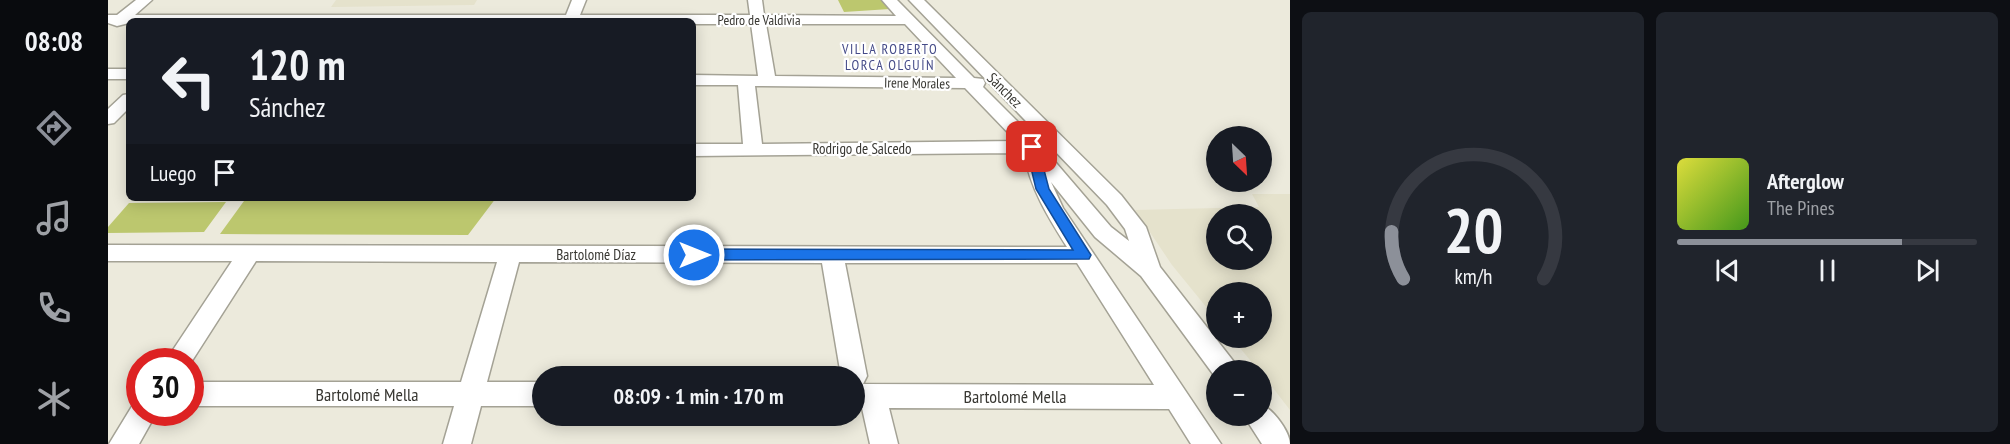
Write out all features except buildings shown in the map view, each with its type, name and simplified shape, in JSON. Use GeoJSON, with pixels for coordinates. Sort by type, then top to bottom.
{"type":"FeatureCollection","features":[{"type":"Feature","properties":{"kind":"street"},"geometry":{"type":"LineString","coordinates":[[108,28],[114,19],[145,0]]}},
{"type":"Feature","properties":{"kind":"street"},"geometry":{"type":"LineString","coordinates":[[478,18],[487,0]]}},
{"type":"Feature","properties":{"kind":"street"},"geometry":{"type":"LineString","coordinates":[[573,18],[579,0]]}},
{"type":"Feature","properties":{"kind":"street"},"geometry":{"type":"LineString","coordinates":[[667,18],[669,0]]}},
{"type":"Feature","properties":{"kind":"street"},"geometry":{"type":"LineString","coordinates":[[755,0],[756,20],[767,80]]}},
{"type":"Feature","properties":{"kind":"street","name":"Sánchez"},"geometry":{"type":"LineString","coordinates":[[889,0],[1032,147],[1103,232],[1149,270],[1217,360]]}},
{"type":"Feature","properties":{"kind":"street","name":"Sánchez"},"geometry":{"type":"LineString","coordinates":[[916,0],[1114,200],[1135,227],[1149,270]]}},
{"type":"Feature","properties":{"kind":"street","name":"Pedro de Valdivia"},"geometry":{"type":"LineString","coordinates":[[696,20],[907,20]]}},
{"type":"Feature","properties":{"kind":"street"},"geometry":{"type":"LineString","coordinates":[[108,74],[126,74]]}},
{"type":"Feature","properties":{"kind":"street","name":"Irene Morales"},"geometry":{"type":"LineString","coordinates":[[696,80],[969,84],[996,82]]}},
{"type":"Feature","properties":{"kind":"street"},"geometry":{"type":"LineString","coordinates":[[746,80],[753,149]]}},
{"type":"Feature","properties":{"kind":"street"},"geometry":{"type":"LineString","coordinates":[[108,119],[126,102]]}},
{"type":"Feature","properties":{"kind":"street"},"geometry":{"type":"LineString","coordinates":[[1032,147],[1043,189],[1207,444]]}},
{"type":"Feature","properties":{"kind":"street","name":"Rodrigo de Salcedo"},"geometry":{"type":"LineString","coordinates":[[696,150],[1032,147]]}},
{"type":"Feature","properties":{"kind":"street","name":"Bartolomé Díaz"},"geometry":{"type":"LineString","coordinates":[[109,254],[1084,255]]}},
{"type":"Feature","properties":{"kind":"street"},"geometry":{"type":"LineString","coordinates":[[187,348],[249,254]]}},
{"type":"Feature","properties":{"kind":"street"},"geometry":{"type":"LineString","coordinates":[[457,444],[510,254]]}},
{"type":"Feature","properties":{"kind":"street"},"geometry":{"type":"LineString","coordinates":[[832,255],[854,366]]}},
{"type":"Feature","properties":{"kind":"street","name":"Bartolomé Mella"},"geometry":{"type":"LineString","coordinates":[[865,389],[1175,397]]}},
{"type":"Feature","properties":{"kind":"street","name":"Bartolomé Mella"},"geometry":{"type":"LineString","coordinates":[[204,394],[532,394]]}},
{"type":"Feature","properties":{"kind":"street"},"geometry":{"type":"LineString","coordinates":[[865,402],[884,444]]}},
{"type":"Feature","properties":{"kind":"street"},"geometry":{"type":"LineString","coordinates":[[123,444],[135,426]]}},
{"type":"Feature","properties":{"kind":"street"},"geometry":{"type":"LineString","coordinates":[[1265,426],[1278,444]]}},
{"type":"Feature","properties":{"kind":"shaded area"},"geometry":{"type":"Polygon","coordinates":[[[336,0],[477,0],[474,5],[331,7],[336,0]]]}},
{"type":"Feature","properties":{"kind":"shaded area"},"geometry":{"type":"Polygon","coordinates":[[[1252,194],[1290,194],[1290,410],[1272,387],[1272,360],[1250,360],[1240,348],[1272,348],[1272,282],[1206,282],[1206,307],[1172,265],[1135,210],[1206,208],[1206,270],[1272,270],[1272,204],[1257,204],[1252,194]]]}},
{"type":"Feature","properties":{"kind":"green space"},"geometry":{"type":"Polygon","coordinates":[[[838,0],[881,0],[890,9],[844,12],[838,0]]]}},
{"type":"Feature","properties":{"kind":"green space"},"geometry":{"type":"Polygon","coordinates":[[[244,201],[494,201],[468,235],[220,234],[244,201]]]}},
{"type":"Feature","properties":{"kind":"green space"},"geometry":{"type":"Polygon","coordinates":[[[226,202],[204,232],[108,233],[108,227],[129,203],[226,202]]]}},
{"type":"Feature","properties":{"kind":"district","name":"VILLA ROBERTO LORCA OLGUÍN"},"geometry":{"type":"Point","coordinates":[890,58]}},
{"type":"Feature","properties":{"kind":"route"},"geometry":{"type":"LineString","coordinates":[[694,255],[1084,255],[1043,189],[1037,174],[1032,147]]}}]}
